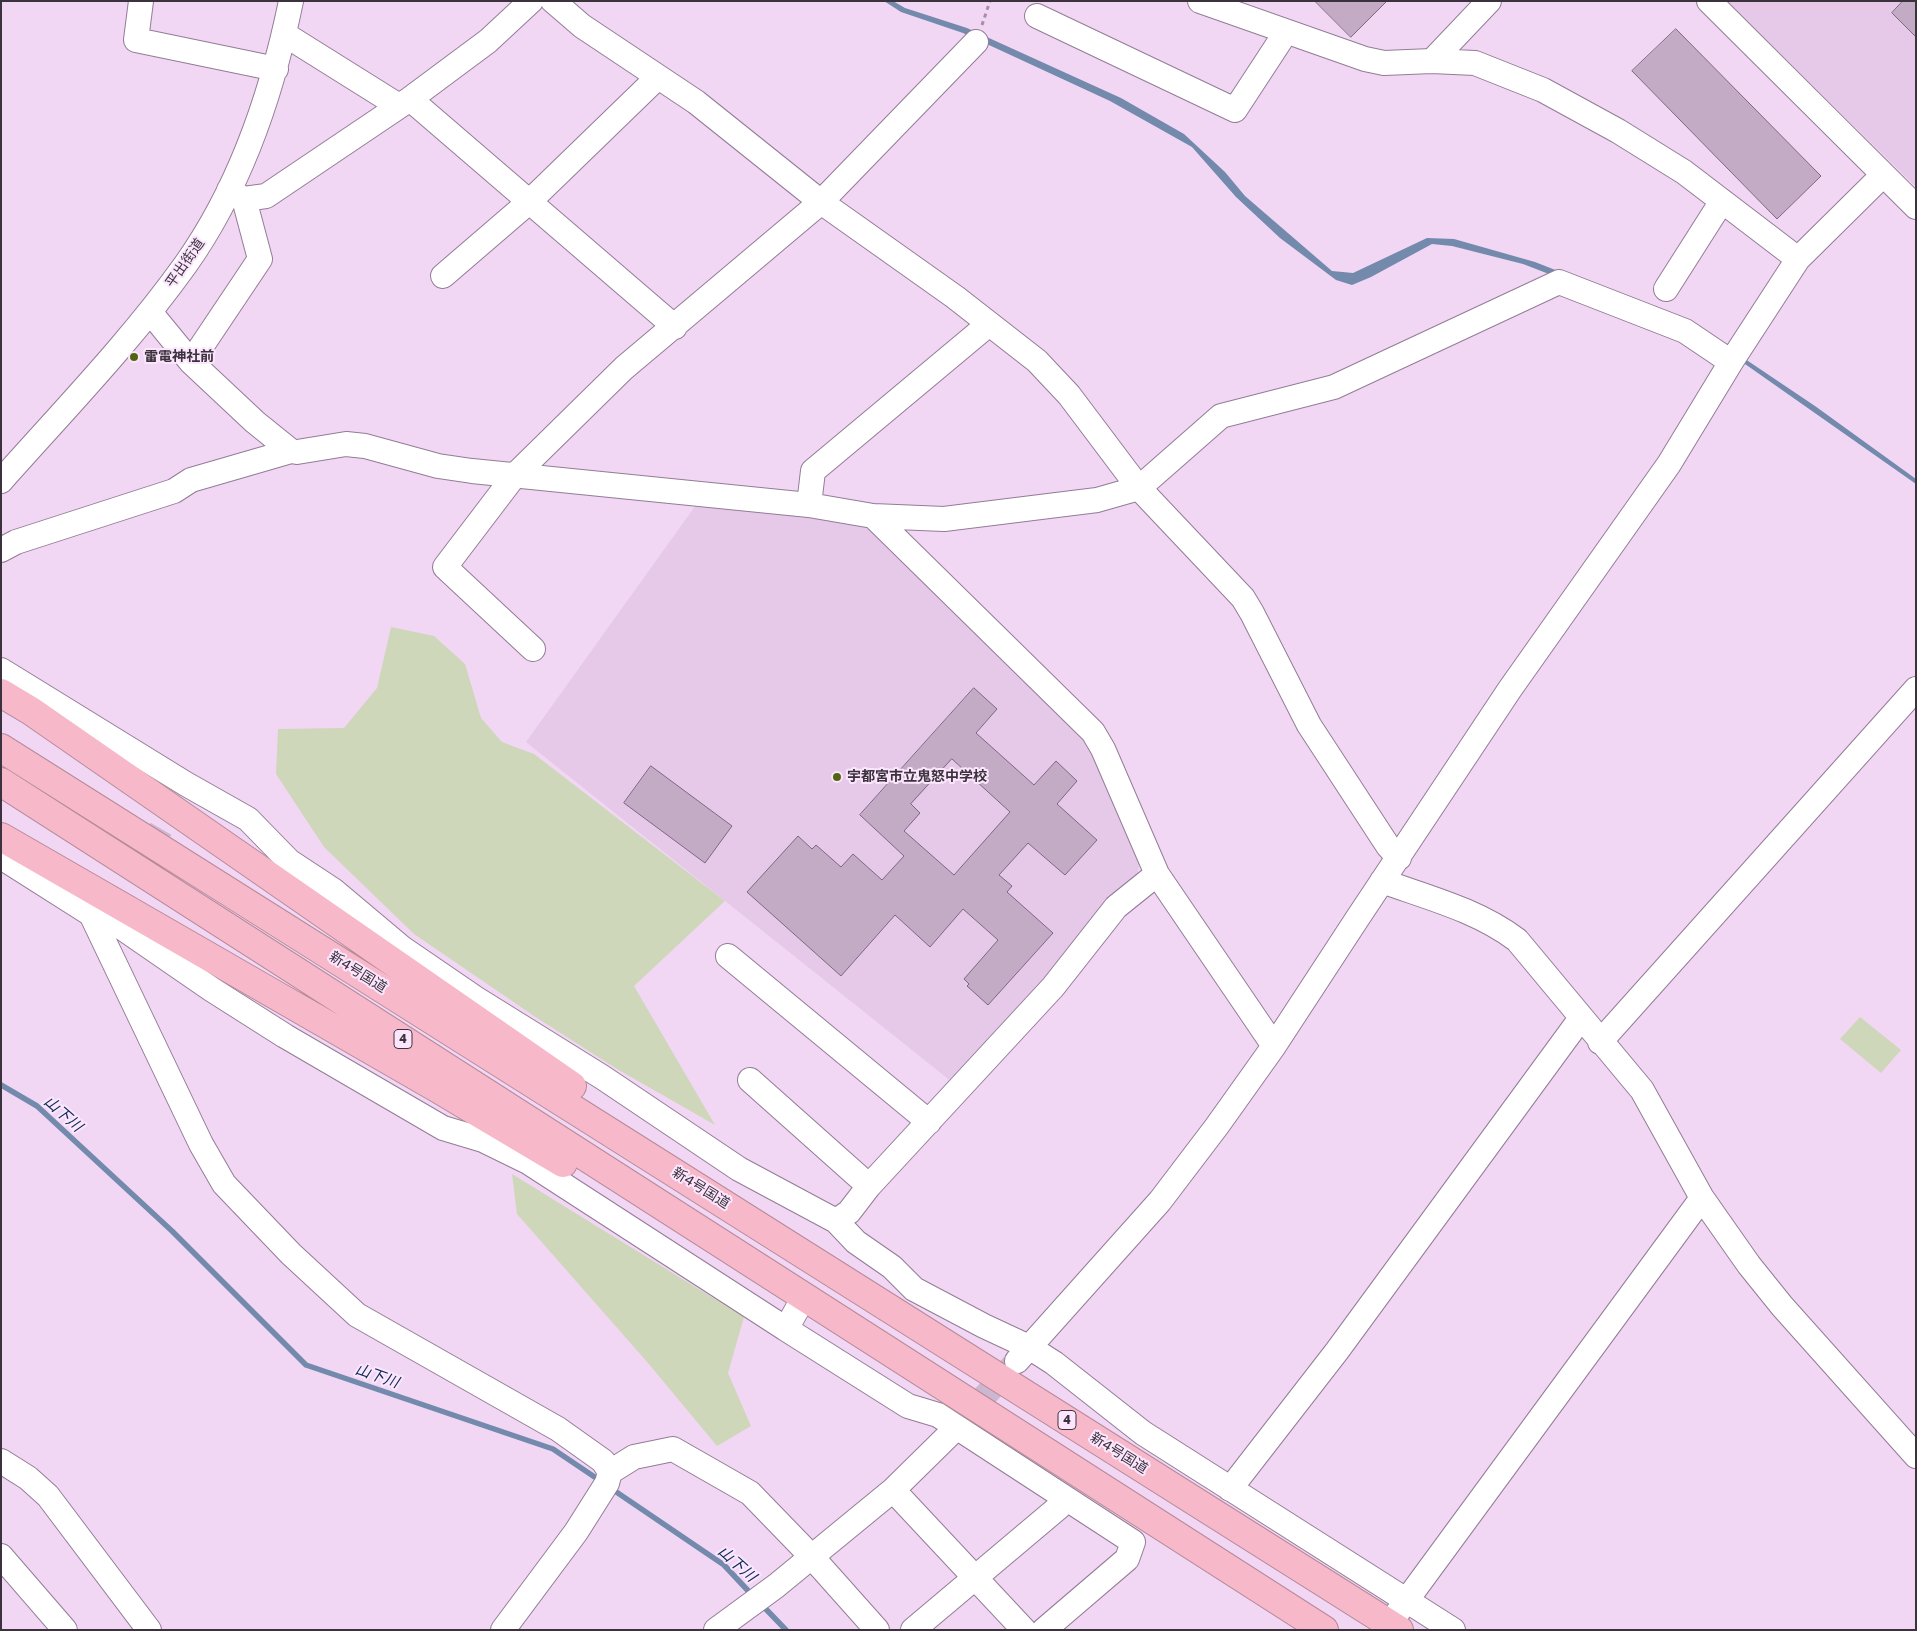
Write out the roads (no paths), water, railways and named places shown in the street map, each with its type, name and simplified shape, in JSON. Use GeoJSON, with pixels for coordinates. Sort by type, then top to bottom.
{"type":"FeatureCollection","features":[{"type":"Feature","properties":{"kind":"highway"},"geometry":{"type":"LineString","coordinates":[[1,693],[31,711],[660,1147],[735,1210]]}},
{"type":"Feature","properties":{"kind":"highway","name":"新4号国道"},"geometry":{"type":"LineString","coordinates":[[1,748],[735,1210],[1392,1628]]}},
{"type":"Feature","properties":{"kind":"highway","name":"4"},"geometry":{"type":"LineString","coordinates":[[1,782],[1324,1630]]}},
{"type":"Feature","properties":{"kind":"highway"},"geometry":{"type":"LineString","coordinates":[[1,837],[428,1083],[748,1274],[804,1297]]}},
{"type":"Feature","properties":{"kind":"street"},"geometry":{"type":"LineString","coordinates":[[141,1],[136,40],[276,69]]}},
{"type":"Feature","properties":{"kind":"street","name":"平出街道"},"geometry":{"type":"LineString","coordinates":[[1,480],[150,312],[236,194],[276,69],[291,1]]}},
{"type":"Feature","properties":{"kind":"street"},"geometry":{"type":"LineString","coordinates":[[192,362],[260,259],[236,194],[266,196],[405,102],[488,41],[530,1]]}},
{"type":"Feature","properties":{"kind":"street"},"geometry":{"type":"LineString","coordinates":[[553,1],[582,26],[696,102],[821,202],[955,297],[1037,361],[1069,395],[1139,488],[1243,598],[1252,612],[1309,725],[1388,846],[1399,858]]}},
{"type":"Feature","properties":{"kind":"street"},"geometry":{"type":"LineString","coordinates":[[1200,1],[1365,60],[1384,63],[1432,61],[1475,63],[1543,90],[1618,131],[1684,172],[1798,259]]}},
{"type":"Feature","properties":{"kind":"street"},"geometry":{"type":"LineString","coordinates":[[1432,61],[1490,1]]}},
{"type":"Feature","properties":{"kind":"street"},"geometry":{"type":"LineString","coordinates":[[1709,1],[1916,207]]}},
{"type":"Feature","properties":{"kind":"street"},"geometry":{"type":"LineString","coordinates":[[1037,16],[1235,110],[1286,32]]}},
{"type":"Feature","properties":{"kind":"street"},"geometry":{"type":"LineString","coordinates":[[284,34],[405,102],[528,202],[675,327]]}},
{"type":"Feature","properties":{"kind":"street"},"geometry":{"type":"LineString","coordinates":[[533,649],[444,567],[515,475],[624,368],[675,327],[821,202],[976,42]]}},
{"type":"Feature","properties":{"kind":"street"},"geometry":{"type":"LineString","coordinates":[[443,276],[528,202],[658,77]]}},
{"type":"Feature","properties":{"kind":"street"},"geometry":{"type":"LineString","coordinates":[[1023,1354],[1160,1201],[1217,1126],[1274,1046],[1510,689],[1669,464],[1731,362],[1798,259],[1883,175]]}},
{"type":"Feature","properties":{"kind":"street"},"geometry":{"type":"LineString","coordinates":[[1666,288],[1722,201]]}},
{"type":"Feature","properties":{"kind":"street"},"geometry":{"type":"LineString","coordinates":[[1,550],[16,542],[174,491],[191,480],[291,451],[297,452],[346,444],[365,446],[438,466],[472,471],[809,505],[873,516],[944,519],[1087,502],[1139,488],[1220,416],[1334,387],[1559,282],[1685,331],[1731,362]]}},
{"type":"Feature","properties":{"kind":"street"},"geometry":{"type":"LineString","coordinates":[[150,312],[192,362],[255,422],[291,451]]}},
{"type":"Feature","properties":{"kind":"street"},"geometry":{"type":"LineString","coordinates":[[809,505],[813,471],[989,324]]}},
{"type":"Feature","properties":{"kind":"street"},"geometry":{"type":"LineString","coordinates":[[873,516],[1093,732],[1103,750],[1157,874],[1274,1046]]}},
{"type":"Feature","properties":{"kind":"street"},"geometry":{"type":"LineString","coordinates":[[1,670],[184,789],[248,819],[289,861],[333,890],[402,948],[475,998],[602,1077],[739,1169],[836,1221],[856,1242],[892,1267],[914,1289],[984,1326],[1023,1354],[1054,1363],[1143,1433],[1453,1630]]}},
{"type":"Feature","properties":{"kind":"street"},"geometry":{"type":"LineString","coordinates":[[1600,1042],[1916,689]]}},
{"type":"Feature","properties":{"kind":"street"},"geometry":{"type":"LineString","coordinates":[[5,864],[91,914],[106,918],[285,1036],[443,1128],[482,1140],[528,1162],[908,1406],[938,1415],[1134,1542],[1127,1559],[1044,1630]]}},
{"type":"Feature","properties":{"kind":"street"},"geometry":{"type":"LineString","coordinates":[[836,1221],[849,1212],[869,1186],[1053,987],[1116,907],[1157,874]]}},
{"type":"Feature","properties":{"kind":"street"},"geometry":{"type":"LineString","coordinates":[[1382,881],[1477,915],[1501,928],[1517,940],[1600,1042],[1642,1090],[1702,1198],[1749,1265],[1782,1306],[1916,1456]]}},
{"type":"Feature","properties":{"kind":"street"},"geometry":{"type":"LineString","coordinates":[[106,918],[201,1144],[224,1184],[291,1254],[357,1315],[558,1429],[603,1460],[610,1472]]}},
{"type":"Feature","properties":{"kind":"street"},"geometry":{"type":"LineString","coordinates":[[728,956],[929,1122]]}},
{"type":"Feature","properties":{"kind":"street"},"geometry":{"type":"LineString","coordinates":[[1230,1489],[1337,1351],[1581,1018]]}},
{"type":"Feature","properties":{"kind":"street"},"geometry":{"type":"LineString","coordinates":[[750,1080],[869,1186]]}},
{"type":"Feature","properties":{"kind":"street"},"geometry":{"type":"LineString","coordinates":[[1392,1628],[1405,1600],[1702,1198]]}},
{"type":"Feature","properties":{"kind":"street"},"geometry":{"type":"LineString","coordinates":[[786,1329],[804,1297]]}},
{"type":"Feature","properties":{"kind":"street"},"geometry":{"type":"LineString","coordinates":[[716,1630],[776,1586],[892,1490],[952,1432]]}},
{"type":"Feature","properties":{"kind":"street"},"geometry":{"type":"LineString","coordinates":[[503,1630],[576,1532],[607,1483],[610,1472],[634,1457],[673,1449],[750,1493],[812,1557],[877,1630]]}},
{"type":"Feature","properties":{"kind":"street"},"geometry":{"type":"LineString","coordinates":[[1,1462],[28,1478],[48,1496],[149,1630]]}},
{"type":"Feature","properties":{"kind":"street"},"geometry":{"type":"LineString","coordinates":[[892,1490],[1024,1630]]}},
{"type":"Feature","properties":{"kind":"street"},"geometry":{"type":"LineString","coordinates":[[913,1630],[1059,1507],[1065,1499]]}},
{"type":"Feature","properties":{"kind":"street"},"geometry":{"type":"LineString","coordinates":[[1,1556],[65,1630]]}},
{"type":"Feature","properties":{"kind":"water"},"geometry":{"type":"Polygon","coordinates":[[[884,1],[893,1],[905,8],[967,28],[1121,98],[1184,134],[1225,172],[1245,196],[1332,271],[1353,273],[1427,238],[1454,239],[1535,262],[1693,324],[1815,406],[1916,479],[1916,484],[1745,364],[1689,328],[1523,264],[1452,246],[1432,244],[1371,277],[1352,285],[1336,280],[1280,238],[1236,197],[1192,147],[1110,101],[963,33],[901,12],[884,1]]]}},
{"type":"Feature","properties":{"kind":"waterway","name":"山下川"},"geometry":{"type":"LineString","coordinates":[[1,1085],[37,1106],[172,1231],[306,1365],[553,1449],[602,1482]]}},
{"type":"Feature","properties":{"kind":"waterway","name":"山下川"},"geometry":{"type":"LineString","coordinates":[[609,1487],[724,1565],[753,1596]]}},
{"type":"Feature","properties":{"kind":"waterway","name":"山下川"},"geometry":{"type":"LineString","coordinates":[[761,1604],[786,1630]]}},
{"type":"Feature","properties":{"kind":"tunnel"},"geometry":{"type":"LineString","coordinates":[[113,912],[181,794]]}},
{"type":"Feature","properties":{"kind":"tunnel"},"geometry":{"type":"LineString","coordinates":[[952,1432],[1013,1365]]}},
{"type":"Feature","properties":{"kind":"place","name":"雷電神社前"},"geometry":{"type":"Point","coordinates":[134,357]}},
{"type":"Feature","properties":{"kind":"place","name":"宇都宮市立鬼怒中学校"},"geometry":{"type":"Point","coordinates":[837,777]}}]}
